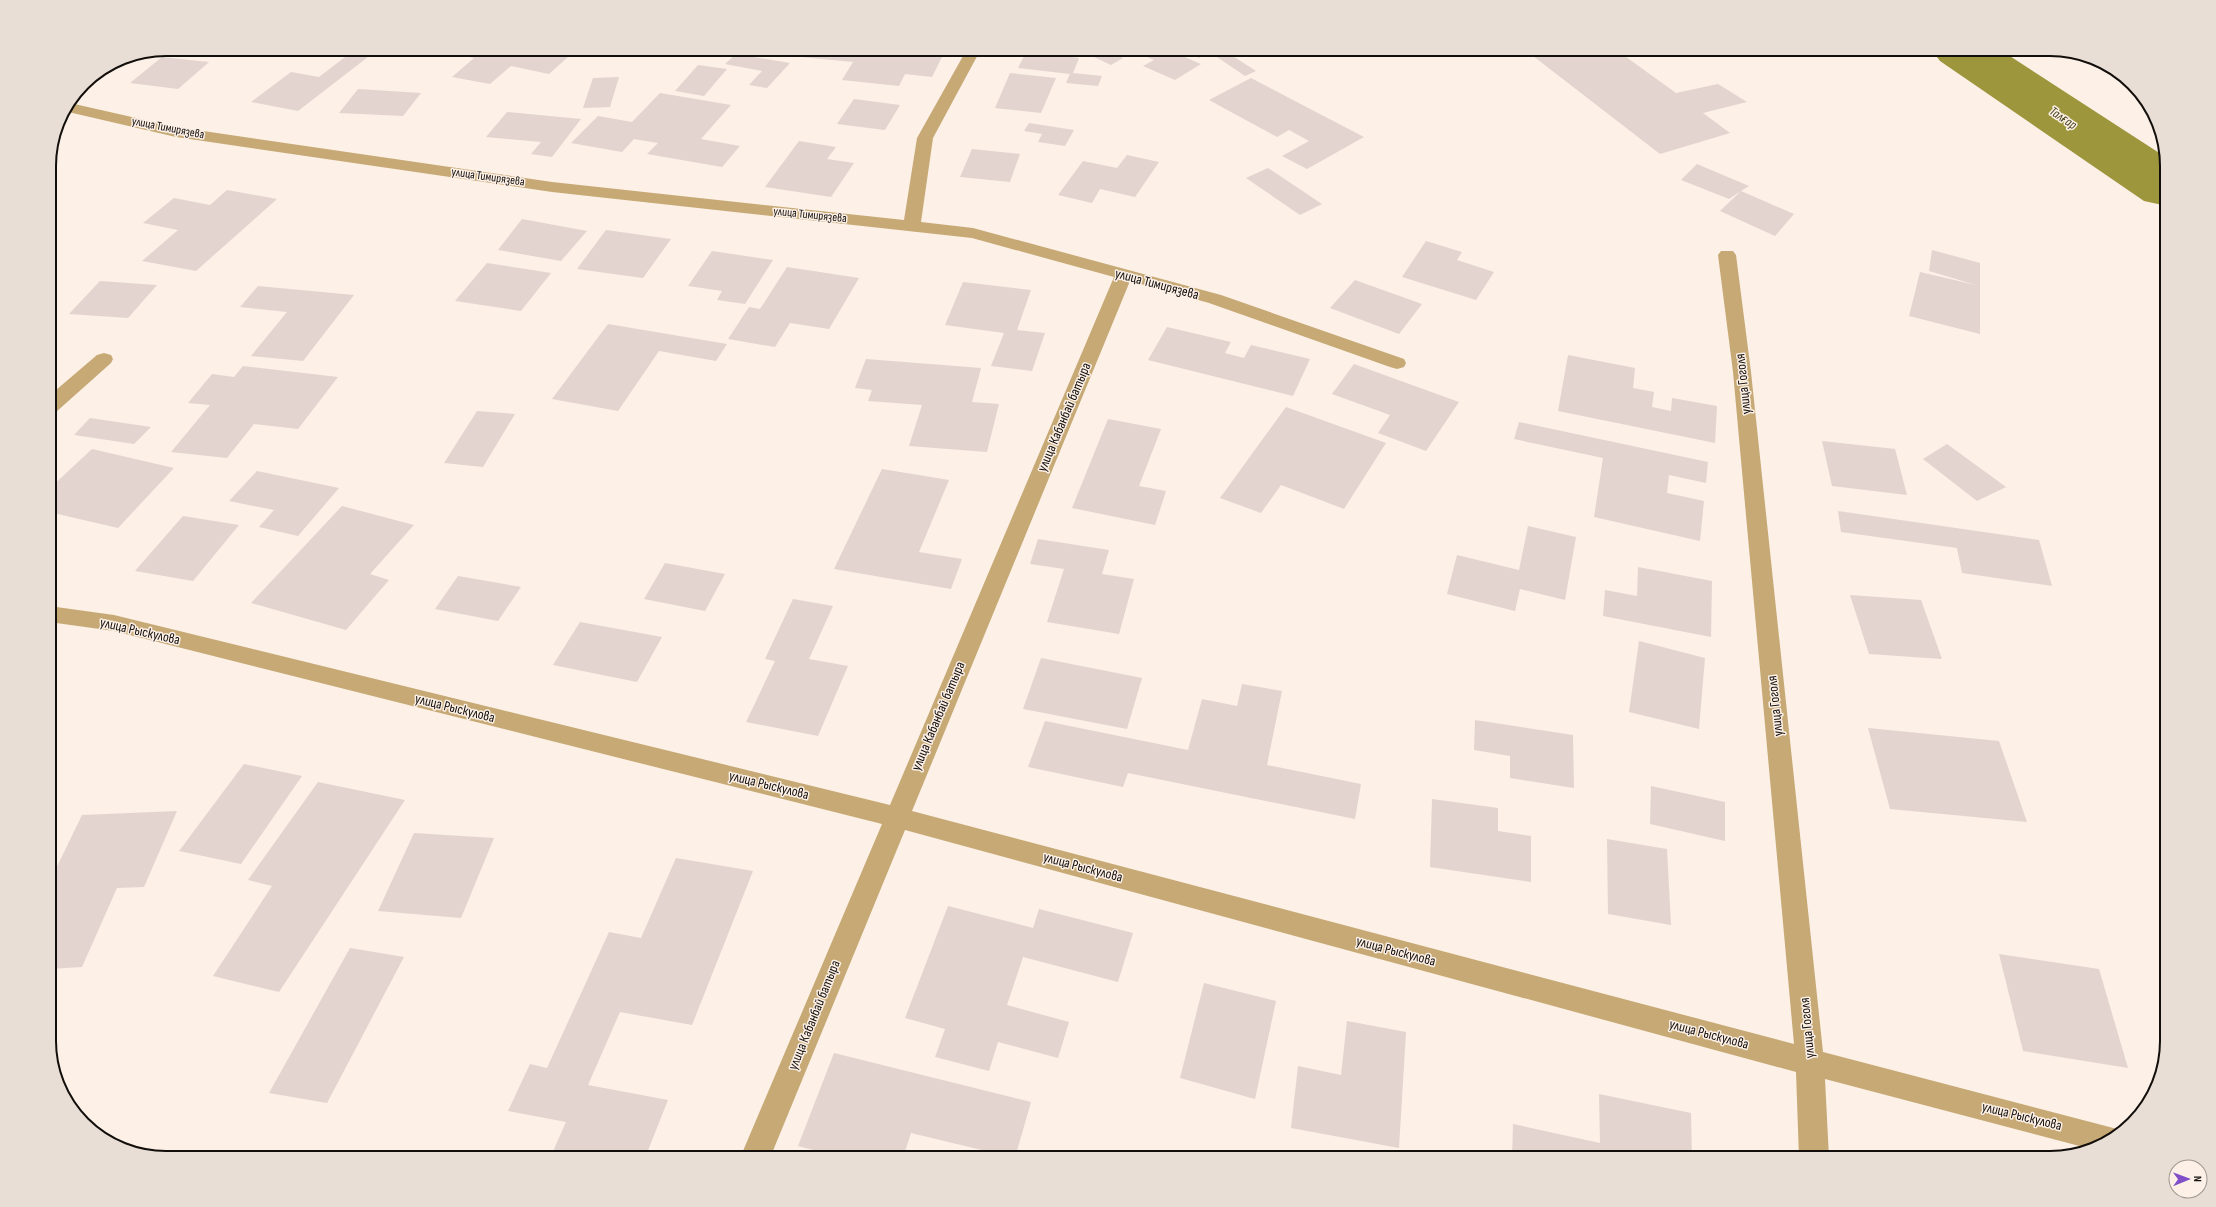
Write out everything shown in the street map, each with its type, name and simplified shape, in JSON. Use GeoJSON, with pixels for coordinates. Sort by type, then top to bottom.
{"type":"FeatureCollection","features":[{"type":"Feature","properties":{"kind":"street"},"geometry":{"type":"LineString","coordinates":[[912,227],[925,138],[970,56]]}},
{"type":"Feature","properties":{"kind":"street","name":"улица Тимирязева"},"geometry":{"type":"LineString","coordinates":[[72,108],[176,132],[552,187],[973,233],[1215,299],[1397,363]]}},
{"type":"Feature","properties":{"kind":"street","name":"улица Гоголя"},"geometry":{"type":"LineString","coordinates":[[1727,255],[1742,372],[1810,1062],[1814,1151]]}},
{"type":"Feature","properties":{"kind":"street","name":"улица Кабанбай батыра"},"geometry":{"type":"LineString","coordinates":[[758,1151],[896,817],[1124,275]]}},
{"type":"Feature","properties":{"kind":"street"},"geometry":{"type":"LineString","coordinates":[[56,402],[104,359]]}},
{"type":"Feature","properties":{"kind":"street","name":"улица Рыскулова"},"geometry":{"type":"LineString","coordinates":[[56,615],[114,623],[896,817],[1810,1062],[2102,1137]]}},
{"type":"Feature","properties":{"kind":"building"},"geometry":{"type":"Polygon","coordinates":[[[346,56],[368,57],[298,111],[251,102],[291,72],[319,77],[346,56]]]}},
{"type":"Feature","properties":{"kind":"building"},"geometry":{"type":"Polygon","coordinates":[[[464,56],[569,56],[549,74],[511,66],[490,84],[452,77],[474,58],[464,56]]]}},
{"type":"Feature","properties":{"kind":"building"},"geometry":{"type":"Polygon","coordinates":[[[734,56],[748,56],[790,63],[767,88],[749,85],[762,71],[725,64],[734,56]]]}},
{"type":"Feature","properties":{"kind":"building"},"geometry":{"type":"Polygon","coordinates":[[[942,56],[932,77],[905,74],[899,86],[842,80],[853,62],[801,57],[942,56]]]}},
{"type":"Feature","properties":{"kind":"building"},"geometry":{"type":"Polygon","coordinates":[[[1024,56],[1066,56],[1079,58],[1073,73],[1102,76],[1098,86],[1066,83],[1070,74],[1018,68],[1024,56]]]}},
{"type":"Feature","properties":{"kind":"building"},"geometry":{"type":"Polygon","coordinates":[[[1092,56],[1119,56],[1123,58],[1111,65],[1092,56]]]}},
{"type":"Feature","properties":{"kind":"building"},"geometry":{"type":"Polygon","coordinates":[[[1145,56],[1182,56],[1201,64],[1175,80],[1143,66],[1154,60],[1145,56]]]}},
{"type":"Feature","properties":{"kind":"building"},"geometry":{"type":"Polygon","coordinates":[[[1215,56],[1233,56],[1256,71],[1245,76],[1215,56]]]}},
{"type":"Feature","properties":{"kind":"building"},"geometry":{"type":"Polygon","coordinates":[[[1533,56],[1625,56],[1676,93],[1718,84],[1747,102],[1703,113],[1730,133],[1660,154],[1533,56]]]}},
{"type":"Feature","properties":{"kind":"building"},"geometry":{"type":"Polygon","coordinates":[[[162,57],[209,62],[178,89],[130,83],[162,57]]]}},
{"type":"Feature","properties":{"kind":"building"},"geometry":{"type":"Polygon","coordinates":[[[698,65],[727,69],[704,96],[675,91],[698,65]]]}},
{"type":"Feature","properties":{"kind":"building"},"geometry":{"type":"Polygon","coordinates":[[[1010,73],[1056,78],[1041,113],[995,108],[1010,73]]]}},
{"type":"Feature","properties":{"kind":"building"},"geometry":{"type":"Polygon","coordinates":[[[619,77],[610,107],[583,108],[593,78],[619,77]]]}},
{"type":"Feature","properties":{"kind":"building"},"geometry":{"type":"Polygon","coordinates":[[[1251,78],[1364,137],[1307,169],[1282,156],[1309,141],[1289,130],[1277,137],[1209,100],[1251,78]]]}},
{"type":"Feature","properties":{"kind":"building"},"geometry":{"type":"Polygon","coordinates":[[[358,89],[421,93],[403,116],[339,113],[358,89]]]}},
{"type":"Feature","properties":{"kind":"building"},"geometry":{"type":"Polygon","coordinates":[[[660,93],[731,105],[701,139],[740,146],[722,167],[647,154],[658,143],[634,139],[622,152],[571,143],[598,116],[632,122],[660,93]]]}},
{"type":"Feature","properties":{"kind":"building"},"geometry":{"type":"Polygon","coordinates":[[[854,99],[900,105],[885,130],[837,124],[854,99]]]}},
{"type":"Feature","properties":{"kind":"building"},"geometry":{"type":"Polygon","coordinates":[[[507,112],[581,119],[552,157],[531,154],[541,142],[486,137],[507,112]]]}},
{"type":"Feature","properties":{"kind":"building"},"geometry":{"type":"Polygon","coordinates":[[[1029,123],[1074,130],[1065,146],[1038,142],[1042,134],[1024,131],[1029,123]]]}},
{"type":"Feature","properties":{"kind":"building"},"geometry":{"type":"Polygon","coordinates":[[[799,141],[836,147],[827,159],[854,163],[831,197],[765,187],[799,141]]]}},
{"type":"Feature","properties":{"kind":"building"},"geometry":{"type":"Polygon","coordinates":[[[972,149],[1020,154],[1010,182],[960,177],[972,149]]]}},
{"type":"Feature","properties":{"kind":"building"},"geometry":{"type":"Polygon","coordinates":[[[1127,155],[1159,162],[1135,197],[1100,189],[1092,203],[1058,195],[1083,161],[1117,168],[1127,155]]]}},
{"type":"Feature","properties":{"kind":"building"},"geometry":{"type":"Polygon","coordinates":[[[1697,164],[1749,186],[1729,199],[1681,180],[1697,164]]]}},
{"type":"Feature","properties":{"kind":"building"},"geometry":{"type":"Polygon","coordinates":[[[1268,168],[1322,204],[1300,215],[1246,178],[1268,168]]]}},
{"type":"Feature","properties":{"kind":"building"},"geometry":{"type":"Polygon","coordinates":[[[227,190],[277,199],[196,271],[142,261],[178,230],[143,223],[174,198],[210,205],[227,190]]]}},
{"type":"Feature","properties":{"kind":"building"},"geometry":{"type":"Polygon","coordinates":[[[1741,191],[1794,214],[1775,236],[1720,211],[1741,191]]]}},
{"type":"Feature","properties":{"kind":"building"},"geometry":{"type":"Polygon","coordinates":[[[522,219],[587,231],[561,261],[498,250],[522,219]]]}},
{"type":"Feature","properties":{"kind":"building"},"geometry":{"type":"Polygon","coordinates":[[[606,230],[671,239],[643,278],[577,269],[606,230]]]}},
{"type":"Feature","properties":{"kind":"building"},"geometry":{"type":"Polygon","coordinates":[[[1426,241],[1462,252],[1457,260],[1494,272],[1476,300],[1402,277],[1426,241]]]}},
{"type":"Feature","properties":{"kind":"building"},"geometry":{"type":"Polygon","coordinates":[[[1932,250],[1980,263],[1980,334],[1909,316],[1920,272],[1976,285],[1929,271],[1932,250]]]}},
{"type":"Feature","properties":{"kind":"building"},"geometry":{"type":"Polygon","coordinates":[[[712,251],[773,260],[745,304],[717,300],[722,291],[688,286],[712,251]]]}},
{"type":"Feature","properties":{"kind":"building"},"geometry":{"type":"Polygon","coordinates":[[[487,263],[551,273],[521,311],[455,301],[487,263]]]}},
{"type":"Feature","properties":{"kind":"building"},"geometry":{"type":"Polygon","coordinates":[[[787,267],[859,278],[829,329],[790,323],[775,347],[728,339],[749,307],[760,309],[787,267]]]}},
{"type":"Feature","properties":{"kind":"building"},"geometry":{"type":"Polygon","coordinates":[[[1355,280],[1422,304],[1399,334],[1330,308],[1355,280]]]}},
{"type":"Feature","properties":{"kind":"building"},"geometry":{"type":"Polygon","coordinates":[[[100,281],[157,285],[128,318],[69,314],[100,281]]]}},
{"type":"Feature","properties":{"kind":"building"},"geometry":{"type":"Polygon","coordinates":[[[963,282],[1031,290],[1017,330],[1045,333],[1032,371],[991,366],[1004,333],[945,325],[963,282]]]}},
{"type":"Feature","properties":{"kind":"building"},"geometry":{"type":"Polygon","coordinates":[[[258,286],[354,295],[303,361],[251,356],[287,312],[240,307],[258,286]]]}},
{"type":"Feature","properties":{"kind":"building"},"geometry":{"type":"Polygon","coordinates":[[[608,324],[727,344],[716,361],[659,351],[618,411],[552,399],[608,324]]]}},
{"type":"Feature","properties":{"kind":"building"},"geometry":{"type":"Polygon","coordinates":[[[1167,327],[1231,342],[1225,353],[1244,358],[1251,345],[1310,359],[1293,396],[1148,360],[1167,327]]]}},
{"type":"Feature","properties":{"kind":"building"},"geometry":{"type":"Polygon","coordinates":[[[1568,355],[1635,368],[1633,388],[1654,392],[1652,407],[1671,411],[1672,398],[1717,406],[1715,443],[1558,411],[1568,355]]]}},
{"type":"Feature","properties":{"kind":"building"},"geometry":{"type":"Polygon","coordinates":[[[866,359],[981,368],[972,402],[999,404],[987,452],[909,446],[922,405],[868,401],[872,390],[855,388],[866,359]]]}},
{"type":"Feature","properties":{"kind":"building"},"geometry":{"type":"Polygon","coordinates":[[[1354,364],[1459,402],[1426,451],[1378,433],[1390,415],[1332,394],[1354,364]]]}},
{"type":"Feature","properties":{"kind":"building"},"geometry":{"type":"Polygon","coordinates":[[[243,366],[338,377],[298,429],[254,424],[227,458],[171,452],[210,405],[188,403],[212,374],[234,377],[243,366]]]}},
{"type":"Feature","properties":{"kind":"building"},"geometry":{"type":"Polygon","coordinates":[[[1286,407],[1386,443],[1344,509],[1281,485],[1261,513],[1220,498],[1286,407]]]}},
{"type":"Feature","properties":{"kind":"building"},"geometry":{"type":"Polygon","coordinates":[[[477,411],[515,414],[483,467],[444,463],[477,411]]]}},
{"type":"Feature","properties":{"kind":"building"},"geometry":{"type":"Polygon","coordinates":[[[90,418],[151,427],[134,444],[74,435],[90,418]]]}},
{"type":"Feature","properties":{"kind":"building"},"geometry":{"type":"Polygon","coordinates":[[[1108,419],[1161,429],[1139,486],[1166,491],[1155,525],[1072,508],[1108,419]]]}},
{"type":"Feature","properties":{"kind":"building"},"geometry":{"type":"Polygon","coordinates":[[[1519,422],[1708,462],[1706,483],[1669,475],[1667,493],[1704,501],[1700,541],[1594,517],[1603,458],[1514,439],[1519,422]]]}},
{"type":"Feature","properties":{"kind":"building"},"geometry":{"type":"Polygon","coordinates":[[[1822,441],[1895,449],[1907,495],[1832,486],[1822,441]]]}},
{"type":"Feature","properties":{"kind":"building"},"geometry":{"type":"Polygon","coordinates":[[[1947,444],[2006,487],[1977,501],[1923,459],[1947,444]]]}},
{"type":"Feature","properties":{"kind":"building"},"geometry":{"type":"Polygon","coordinates":[[[92,449],[174,468],[118,528],[56,514],[56,482],[92,449]]]}},
{"type":"Feature","properties":{"kind":"building"},"geometry":{"type":"Polygon","coordinates":[[[882,469],[949,480],[919,552],[962,559],[951,589],[834,569],[882,469]]]}},
{"type":"Feature","properties":{"kind":"building"},"geometry":{"type":"Polygon","coordinates":[[[257,471],[339,488],[298,536],[259,527],[274,510],[229,501],[257,471]]]}},
{"type":"Feature","properties":{"kind":"building"},"geometry":{"type":"Polygon","coordinates":[[[342,506],[414,525],[370,574],[389,580],[346,630],[251,603],[342,506]]]}},
{"type":"Feature","properties":{"kind":"building"},"geometry":{"type":"Polygon","coordinates":[[[1838,511],[2039,540],[2052,586],[1962,573],[1957,548],[1841,532],[1838,511]]]}},
{"type":"Feature","properties":{"kind":"building"},"geometry":{"type":"Polygon","coordinates":[[[183,516],[239,525],[193,581],[135,571],[183,516]]]}},
{"type":"Feature","properties":{"kind":"building"},"geometry":{"type":"Polygon","coordinates":[[[1528,526],[1576,537],[1565,600],[1520,589],[1515,611],[1447,594],[1457,555],[1519,570],[1528,526]]]}},
{"type":"Feature","properties":{"kind":"building"},"geometry":{"type":"Polygon","coordinates":[[[1038,539],[1109,550],[1102,574],[1134,579],[1119,634],[1047,622],[1064,569],[1030,564],[1038,539]]]}},
{"type":"Feature","properties":{"kind":"building"},"geometry":{"type":"Polygon","coordinates":[[[665,563],[725,574],[705,611],[644,599],[665,563]]]}},
{"type":"Feature","properties":{"kind":"building"},"geometry":{"type":"Polygon","coordinates":[[[1638,567],[1712,581],[1711,637],[1603,616],[1605,590],[1637,596],[1638,567]]]}},
{"type":"Feature","properties":{"kind":"building"},"geometry":{"type":"Polygon","coordinates":[[[458,576],[521,587],[498,621],[435,609],[458,576]]]}},
{"type":"Feature","properties":{"kind":"building"},"geometry":{"type":"Polygon","coordinates":[[[1850,595],[1921,600],[1942,659],[1869,654],[1850,595]]]}},
{"type":"Feature","properties":{"kind":"building"},"geometry":{"type":"Polygon","coordinates":[[[793,599],[833,606],[809,659],[848,666],[818,736],[746,722],[775,661],[765,659],[793,599]]]}},
{"type":"Feature","properties":{"kind":"building"},"geometry":{"type":"Polygon","coordinates":[[[580,622],[662,637],[637,682],[553,665],[580,622]]]}},
{"type":"Feature","properties":{"kind":"building"},"geometry":{"type":"Polygon","coordinates":[[[1639,641],[1705,658],[1699,729],[1629,712],[1639,641]]]}},
{"type":"Feature","properties":{"kind":"building"},"geometry":{"type":"Polygon","coordinates":[[[1041,658],[1142,678],[1127,729],[1023,709],[1041,658]]]}},
{"type":"Feature","properties":{"kind":"building"},"geometry":{"type":"Polygon","coordinates":[[[1242,684],[1282,691],[1267,765],[1361,784],[1355,819],[1128,773],[1123,787],[1028,767],[1045,721],[1188,750],[1202,699],[1237,706],[1242,684]]]}},
{"type":"Feature","properties":{"kind":"building"},"geometry":{"type":"Polygon","coordinates":[[[1475,720],[1573,735],[1574,788],[1510,778],[1510,756],[1474,750],[1475,720]]]}},
{"type":"Feature","properties":{"kind":"building"},"geometry":{"type":"Polygon","coordinates":[[[1868,728],[1999,741],[2027,822],[1890,809],[1868,728]]]}},
{"type":"Feature","properties":{"kind":"building"},"geometry":{"type":"Polygon","coordinates":[[[244,764],[302,776],[241,864],[179,851],[244,764]]]}},
{"type":"Feature","properties":{"kind":"building"},"geometry":{"type":"Polygon","coordinates":[[[318,782],[405,800],[279,992],[213,976],[272,886],[248,880],[318,782]]]}},
{"type":"Feature","properties":{"kind":"building"},"geometry":{"type":"Polygon","coordinates":[[[1651,786],[1725,802],[1725,841],[1650,824],[1651,786]]]}},
{"type":"Feature","properties":{"kind":"building"},"geometry":{"type":"Polygon","coordinates":[[[1432,799],[1498,808],[1498,831],[1531,836],[1531,882],[1430,867],[1432,799]]]}},
{"type":"Feature","properties":{"kind":"building"},"geometry":{"type":"Polygon","coordinates":[[[177,811],[144,887],[117,888],[82,967],[56,969],[56,869],[82,815],[177,811]]]}},
{"type":"Feature","properties":{"kind":"building"},"geometry":{"type":"Polygon","coordinates":[[[414,833],[494,838],[461,918],[378,911],[414,833]]]}},
{"type":"Feature","properties":{"kind":"building"},"geometry":{"type":"Polygon","coordinates":[[[1607,839],[1667,849],[1671,925],[1608,914],[1607,839]]]}},
{"type":"Feature","properties":{"kind":"building"},"geometry":{"type":"Polygon","coordinates":[[[676,858],[753,871],[692,1025],[620,1012],[588,1085],[668,1100],[648,1151],[553,1151],[566,1122],[508,1111],[530,1064],[547,1068],[609,932],[641,938],[676,858]]]}},
{"type":"Feature","properties":{"kind":"building"},"geometry":{"type":"Polygon","coordinates":[[[948,906],[1033,928],[1039,909],[1133,933],[1118,982],[1023,957],[1007,1005],[1069,1022],[1058,1058],[998,1042],[989,1071],[935,1057],[945,1029],[905,1018],[948,906]]]}},
{"type":"Feature","properties":{"kind":"building"},"geometry":{"type":"Polygon","coordinates":[[[350,948],[404,957],[327,1103],[269,1093],[350,948]]]}},
{"type":"Feature","properties":{"kind":"building"},"geometry":{"type":"Polygon","coordinates":[[[1999,954],[2099,969],[2128,1068],[2023,1051],[1999,954]]]}},
{"type":"Feature","properties":{"kind":"building"},"geometry":{"type":"Polygon","coordinates":[[[1204,983],[1276,1001],[1255,1099],[1180,1078],[1204,983]]]}},
{"type":"Feature","properties":{"kind":"building"},"geometry":{"type":"Polygon","coordinates":[[[1347,1021],[1406,1032],[1399,1148],[1291,1128],[1298,1066],[1341,1075],[1347,1021]]]}},
{"type":"Feature","properties":{"kind":"building"},"geometry":{"type":"Polygon","coordinates":[[[834,1053],[1031,1102],[1017,1151],[986,1151],[911,1133],[905,1151],[817,1151],[798,1146],[834,1053]]]}},
{"type":"Feature","properties":{"kind":"building"},"geometry":{"type":"Polygon","coordinates":[[[1599,1094],[1691,1113],[1692,1151],[1512,1151],[1513,1124],[1600,1143],[1599,1094]]]}},
{"type":"Feature","properties":{"kind":"waterway","name":"Талғар"},"geometry":{"type":"LineString","coordinates":[[1970,56],[2160,182]]}}]}
